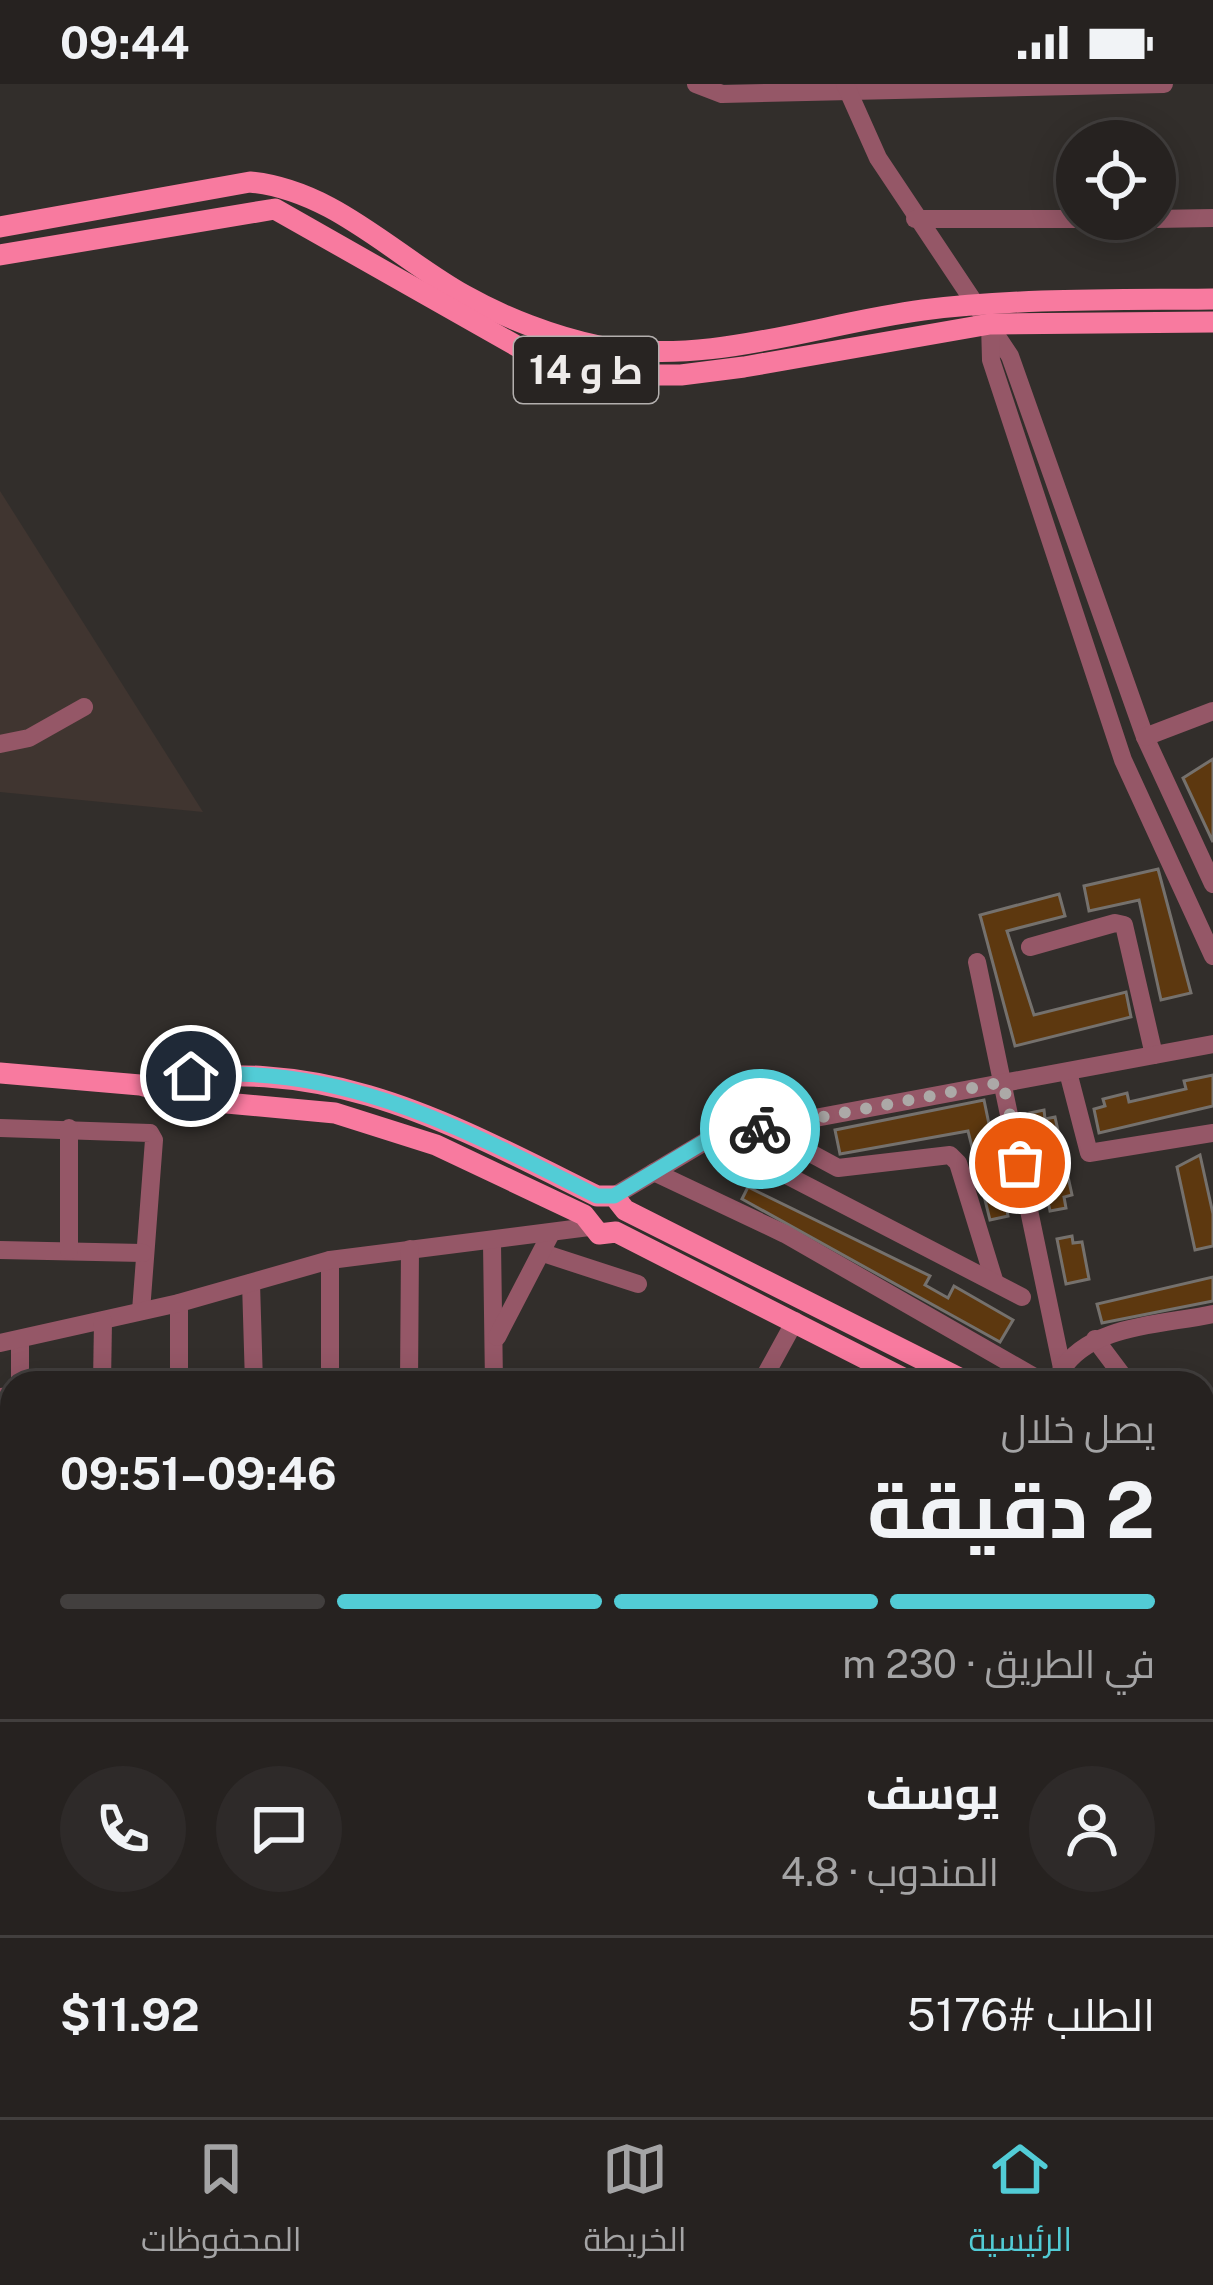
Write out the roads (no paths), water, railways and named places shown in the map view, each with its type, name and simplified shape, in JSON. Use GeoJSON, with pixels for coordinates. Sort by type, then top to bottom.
{"type":"FeatureCollection","features":[{"type":"Feature","properties":{"kind":"main road"},"geometry":{"type":"LineString","coordinates":[[0,227],[250,182],[285,185],[316,199],[466,296],[547,331],[600,346],[662,352],[720,347],[974,304],[1213,299]]}},
{"type":"Feature","properties":{"kind":"main road","name":"ط و 14"},"geometry":{"type":"LineString","coordinates":[[0,255],[275,209],[536,357],[604,375],[744,367],[990,325],[1213,322]]}},
{"type":"Feature","properties":{"kind":"main road"},"geometry":{"type":"LineString","coordinates":[[0,1073],[140,1085],[206,1075],[315,1082],[380,1096],[443,1120],[795,1322],[890,1371]]}},
{"type":"Feature","properties":{"kind":"main road"},"geometry":{"type":"LineString","coordinates":[[604,1213],[943,1371]]}},
{"type":"Feature","properties":{"kind":"street"},"geometry":{"type":"LineString","coordinates":[[696,84],[722,94],[846,86],[1164,84]]}},
{"type":"Feature","properties":{"kind":"street"},"geometry":{"type":"LineString","coordinates":[[846,86],[878,158],[915,219],[1010,356],[1145,737],[1213,884]]}},
{"type":"Feature","properties":{"kind":"street"},"geometry":{"type":"LineString","coordinates":[[1176,219],[1213,218]]}},
{"type":"Feature","properties":{"kind":"street"},"geometry":{"type":"LineString","coordinates":[[915,219],[1056,219]]}},
{"type":"Feature","properties":{"kind":"street"},"geometry":{"type":"LineString","coordinates":[[990,325],[991,360],[1123,760],[1213,956]]}},
{"type":"Feature","properties":{"kind":"street"},"geometry":{"type":"LineString","coordinates":[[0,744],[28,738],[84,706]]}},
{"type":"Feature","properties":{"kind":"street"},"geometry":{"type":"LineString","coordinates":[[1145,737],[1213,711]]}},
{"type":"Feature","properties":{"kind":"street"},"geometry":{"type":"LineString","coordinates":[[1030,947],[1114,922],[1124,925],[1154,1055]]}},
{"type":"Feature","properties":{"kind":"street"},"geometry":{"type":"LineString","coordinates":[[977,962],[1058,1371]]}},
{"type":"Feature","properties":{"kind":"street"},"geometry":{"type":"LineString","coordinates":[[494,1341],[546,1244],[604,1213],[654,1172],[712,1137],[1213,1044]]}},
{"type":"Feature","properties":{"kind":"street"},"geometry":{"type":"LineString","coordinates":[[1068,1072],[1089,1153],[1213,1133]]}},
{"type":"Feature","properties":{"kind":"street"},"geometry":{"type":"LineString","coordinates":[[0,1128],[143,1129],[153,1136],[141,1311]]}},
{"type":"Feature","properties":{"kind":"street"},"geometry":{"type":"LineString","coordinates":[[69,1128],[69,1251]]}},
{"type":"Feature","properties":{"kind":"street"},"geometry":{"type":"LineString","coordinates":[[764,1128],[838,1168],[950,1155],[958,1163],[994,1280]]}},
{"type":"Feature","properties":{"kind":"street"},"geometry":{"type":"LineString","coordinates":[[712,1137],[1022,1297]]}},
{"type":"Feature","properties":{"kind":"street"},"geometry":{"type":"LineString","coordinates":[[654,1172],[785,1234],[1024,1371]]}},
{"type":"Feature","properties":{"kind":"street"},"geometry":{"type":"LineString","coordinates":[[492,1243],[494,1371]]}},
{"type":"Feature","properties":{"kind":"street"},"geometry":{"type":"LineString","coordinates":[[17,1371],[10,1341],[179,1303],[330,1260],[492,1243],[546,1244],[638,1284]]}},
{"type":"Feature","properties":{"kind":"street"},"geometry":{"type":"LineString","coordinates":[[0,1250],[143,1253]]}},
{"type":"Feature","properties":{"kind":"street"},"geometry":{"type":"LineString","coordinates":[[409,1371],[410,1250]]}},
{"type":"Feature","properties":{"kind":"street"},"geometry":{"type":"LineString","coordinates":[[330,1260],[330,1371]]}},
{"type":"Feature","properties":{"kind":"street"},"geometry":{"type":"LineString","coordinates":[[251,1283],[254,1371]]}},
{"type":"Feature","properties":{"kind":"street"},"geometry":{"type":"LineString","coordinates":[[179,1303],[179,1371]]}},
{"type":"Feature","properties":{"kind":"street"},"geometry":{"type":"LineString","coordinates":[[1062,1371],[1076,1349],[1095,1339],[1213,1314]]}},
{"type":"Feature","properties":{"kind":"street"},"geometry":{"type":"LineString","coordinates":[[102,1371],[103,1321]]}},
{"type":"Feature","properties":{"kind":"street"},"geometry":{"type":"LineString","coordinates":[[768,1371],[795,1322]]}},
{"type":"Feature","properties":{"kind":"street"},"geometry":{"type":"LineString","coordinates":[[1095,1339],[1119,1371]]}}]}
